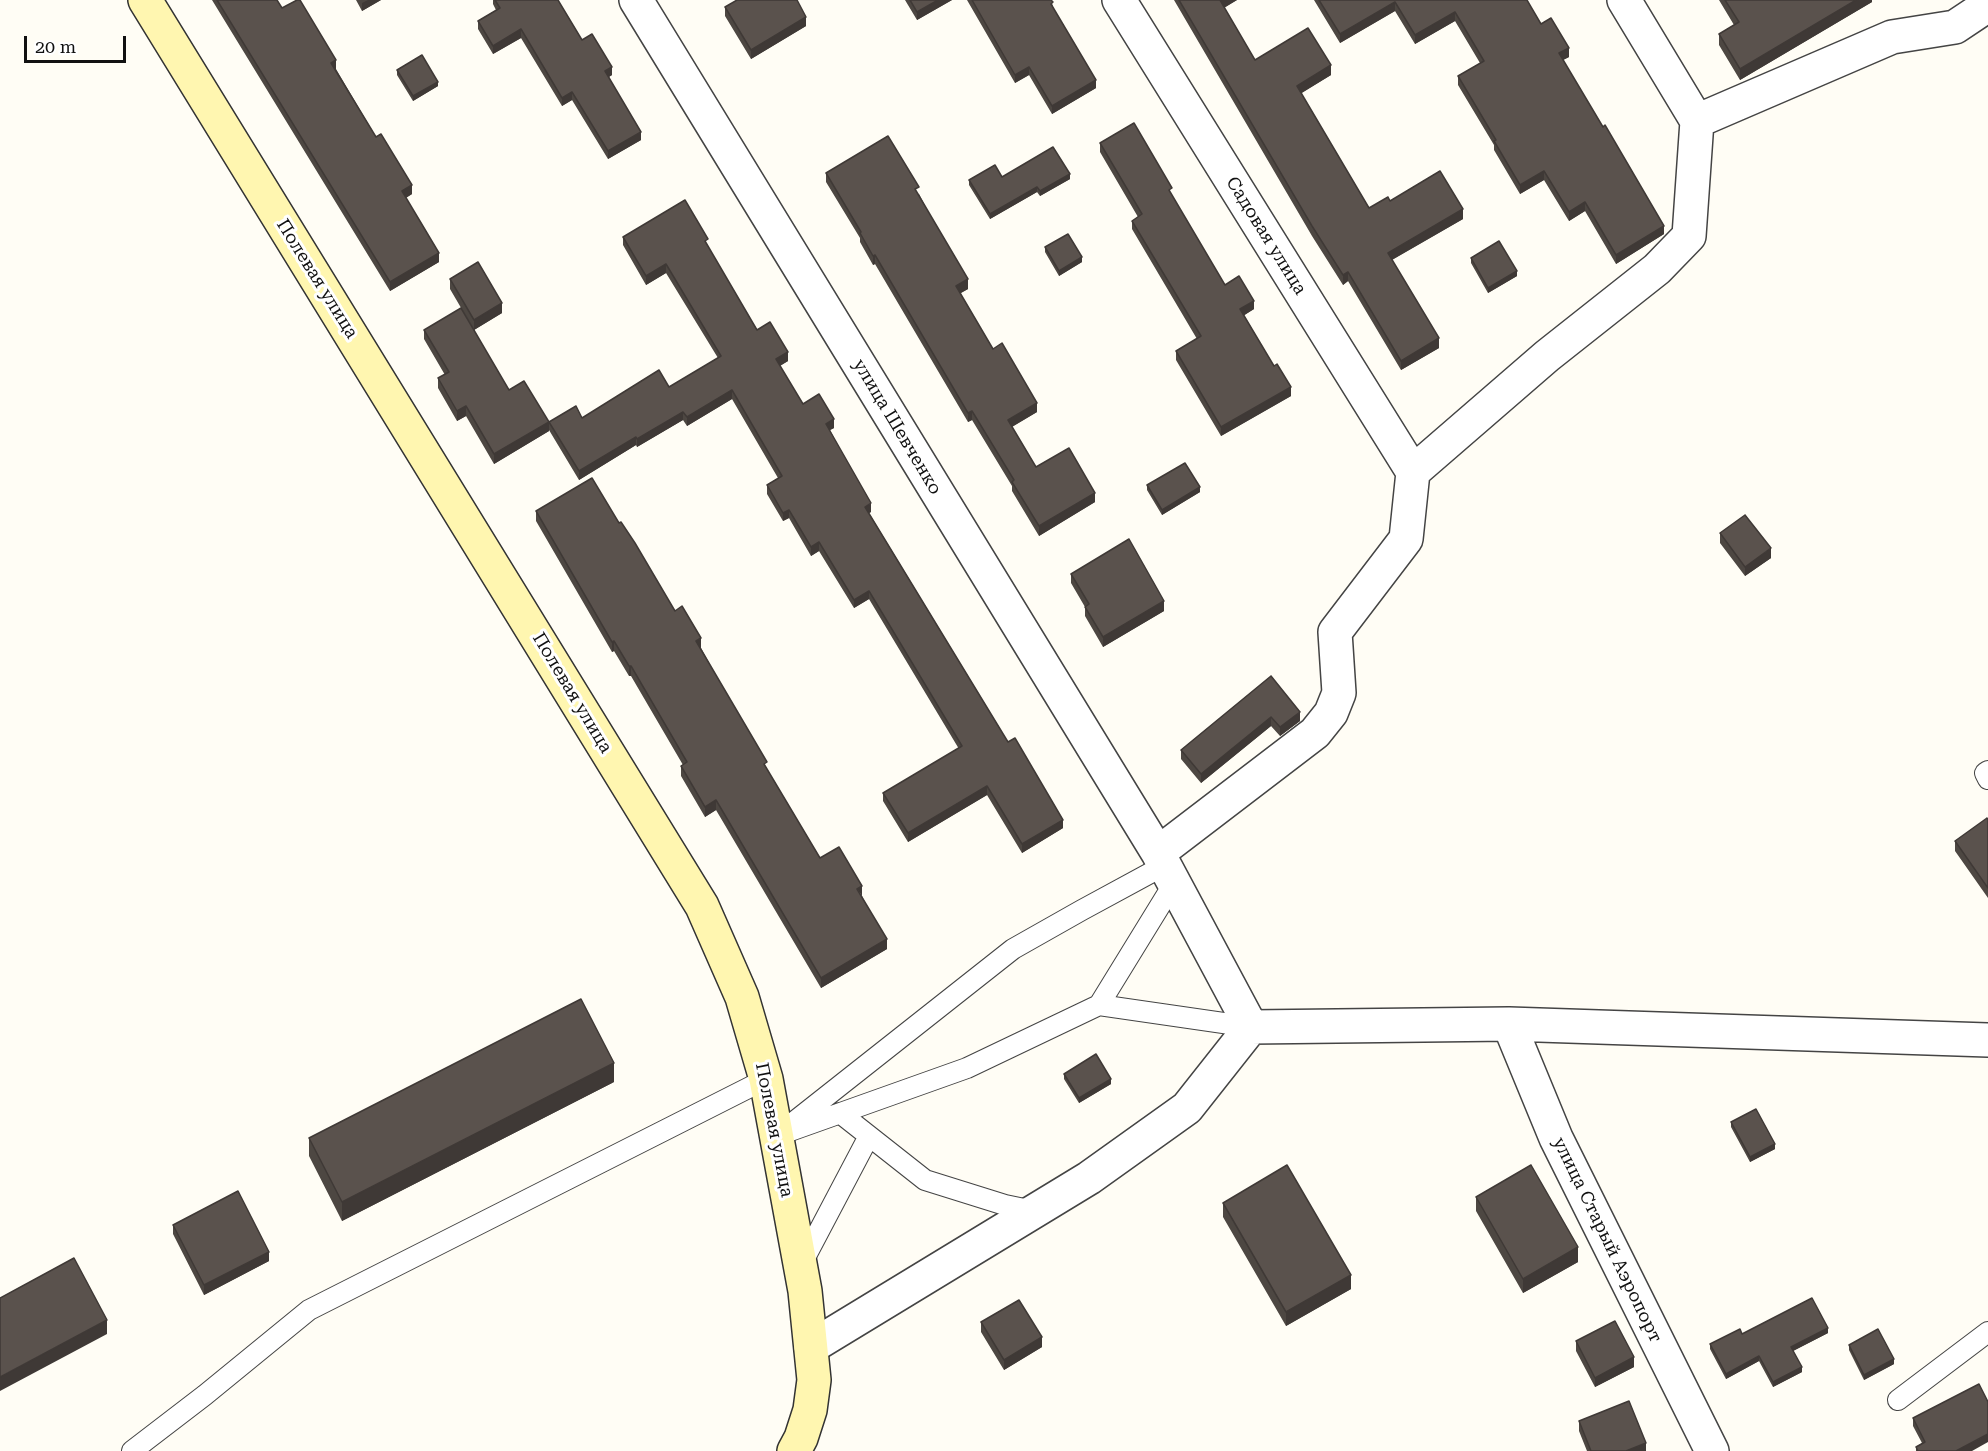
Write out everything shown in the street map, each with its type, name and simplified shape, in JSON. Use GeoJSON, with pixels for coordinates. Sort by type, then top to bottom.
{"type":"FeatureCollection","features":[{"type":"Feature","properties":{"kind":"street","name":"Полевая улица"},"geometry":{"type":"LineString","coordinates":[[145,0],[702,906],[742,997],[766,1079],[805,1291],[814,1380],[810,1410],[794,1451]]}},
{"type":"Feature","properties":{"kind":"street","name":"улица Шевченко"},"geometry":{"type":"LineString","coordinates":[[636,0],[1166,867],[1251,1027]]}},
{"type":"Feature","properties":{"kind":"street","name":"Садовая улица"},"geometry":{"type":"LineString","coordinates":[[1119,0],[1413,472]]}},
{"type":"Feature","properties":{"kind":"street"},"geometry":{"type":"LineString","coordinates":[[1166,867],[1315,733],[1330,713],[1339,693],[1335,632],[1406,539],[1413,472],[1547,356],[1658,269],[1689,236],[1697,121],[1624,0]]}},
{"type":"Feature","properties":{"kind":"street"},"geometry":{"type":"LineString","coordinates":[[1697,121],[1892,37],[1955,27],[1988,5]]}},
{"type":"Feature","properties":{"kind":"street"},"geometry":{"type":"LineString","coordinates":[[811,1347],[1089,1178],[1187,1108],[1251,1027],[1509,1024],[1988,1040]]}},
{"type":"Feature","properties":{"kind":"street","name":"улица Старый Аэропорт"},"geometry":{"type":"LineString","coordinates":[[1509,1024],[1556,1138],[1712,1451]]}},
{"type":"Feature","properties":{"kind":"lane"},"geometry":{"type":"LineString","coordinates":[[1988,771],[1985,774],[1988,779]]}},
{"type":"Feature","properties":{"kind":"lane"},"geometry":{"type":"LineString","coordinates":[[1099,1005],[1166,867]]}},
{"type":"Feature","properties":{"kind":"lane"},"geometry":{"type":"LineString","coordinates":[[776,1136],[1014,949],[1082,910],[1166,867]]}},
{"type":"Feature","properties":{"kind":"lane"},"geometry":{"type":"LineString","coordinates":[[776,1136],[967,1068],[1099,1005],[1251,1027]]}},
{"type":"Feature","properties":{"kind":"lane"},"geometry":{"type":"LineString","coordinates":[[132,1451],[309,1310],[766,1079]]}},
{"type":"Feature","properties":{"kind":"lane"},"geometry":{"type":"LineString","coordinates":[[840,1113],[925,1180],[1005,1205],[1034,1211]]}},
{"type":"Feature","properties":{"kind":"lane"},"geometry":{"type":"LineString","coordinates":[[800,1267],[869,1136]]}},
{"type":"Feature","properties":{"kind":"lane"},"geometry":{"type":"LineString","coordinates":[[1898,1400],[1988,1332]]}},
{"type":"Feature","properties":{"kind":"building"},"geometry":{"type":"Polygon","coordinates":[[[217,0],[277,0],[282,8],[300,0],[336,60],[331,63],[376,137],[381,134],[412,185],[402,191],[439,253],[390,282],[217,0]]]}},
{"type":"Feature","properties":{"kind":"building"},"geometry":{"type":"Polygon","coordinates":[[[495,0],[558,0],[582,40],[592,34],[612,67],[605,71],[641,132],[608,151],[572,92],[562,98],[521,29],[493,46],[478,21],[500,8],[495,0]]]}},
{"type":"Feature","properties":{"kind":"building"},"geometry":{"type":"Polygon","coordinates":[[[737,0],[797,0],[806,17],[751,50],[725,7],[737,0]]]}},
{"type":"Feature","properties":{"kind":"building"},"geometry":{"type":"Polygon","coordinates":[[[910,0],[938,0],[917,12],[910,0]]]}},
{"type":"Feature","properties":{"kind":"building"},"geometry":{"type":"Polygon","coordinates":[[[972,0],[1051,0],[1053,2],[1051,4],[1096,80],[1052,106],[1029,67],[1015,75],[972,0]]]}},
{"type":"Feature","properties":{"kind":"building"},"geometry":{"type":"Polygon","coordinates":[[[1179,0],[1220,0],[1255,60],[1308,28],[1331,65],[1297,86],[1369,208],[1388,197],[1390,201],[1440,171],[1463,209],[1388,253],[1439,338],[1401,361],[1348,272],[1343,275],[1312,226],[1179,0]]]}},
{"type":"Feature","properties":{"kind":"building"},"geometry":{"type":"Polygon","coordinates":[[[1319,0],[1527,0],[1541,24],[1551,18],[1569,48],[1559,53],[1603,127],[1605,125],[1664,226],[1616,255],[1585,202],[1569,212],[1544,171],[1520,185],[1458,76],[1484,61],[1455,12],[1415,35],[1395,2],[1340,34],[1319,0]]]}},
{"type":"Feature","properties":{"kind":"building"},"geometry":{"type":"Polygon","coordinates":[[[1725,0],[1856,0],[1740,69],[1719,34],[1739,22],[1725,0]]]}},
{"type":"Feature","properties":{"kind":"building"},"geometry":{"type":"Polygon","coordinates":[[[422,55],[438,82],[413,96],[397,70],[422,55]]]}},
{"type":"Feature","properties":{"kind":"building"},"geometry":{"type":"Polygon","coordinates":[[[1134,123],[1172,188],[1169,190],[1225,285],[1239,276],[1254,301],[1240,309],[1274,366],[1277,364],[1291,387],[1221,427],[1176,351],[1201,336],[1132,221],[1142,214],[1100,143],[1134,123]]]}},
{"type":"Feature","properties":{"kind":"building"},"geometry":{"type":"Polygon","coordinates":[[[888,136],[919,187],[915,189],[968,279],[956,286],[993,349],[1002,343],[1037,403],[1008,420],[1036,467],[1069,448],[1095,493],[1039,526],[972,411],[968,413],[875,255],[873,256],[826,173],[888,136]]]}},
{"type":"Feature","properties":{"kind":"building"},"geometry":{"type":"Polygon","coordinates":[[[1053,147],[1070,174],[1040,191],[1037,187],[990,214],[969,180],[995,165],[1002,177],[1053,147]]]}},
{"type":"Feature","properties":{"kind":"building"},"geometry":{"type":"Polygon","coordinates":[[[685,200],[708,239],[705,241],[757,330],[770,322],[788,352],[776,359],[803,404],[819,394],[834,419],[826,424],[871,503],[865,507],[1008,742],[1015,738],[1063,820],[1022,844],[987,786],[908,833],[883,793],[962,746],[869,591],[854,600],[819,542],[811,547],[789,510],[783,513],[767,485],[782,476],[732,390],[687,417],[683,412],[579,471],[549,422],[576,406],[582,418],[659,370],[669,387],[721,356],[666,264],[646,276],[623,237],[685,200]]]}},
{"type":"Feature","properties":{"kind":"building"},"geometry":{"type":"Polygon","coordinates":[[[1068,234],[1082,257],[1059,271],[1045,247],[1068,234]]]}},
{"type":"Feature","properties":{"kind":"building"},"geometry":{"type":"Polygon","coordinates":[[[1499,241],[1517,271],[1488,288],[1471,258],[1499,241]]]}},
{"type":"Feature","properties":{"kind":"building"},"geometry":{"type":"Polygon","coordinates":[[[478,262],[502,303],[474,320],[450,279],[478,262]]]}},
{"type":"Feature","properties":{"kind":"building"},"geometry":{"type":"Polygon","coordinates":[[[461,308],[509,390],[524,381],[549,422],[494,454],[466,406],[457,411],[438,378],[449,372],[424,330],[461,308]]]}},
{"type":"Feature","properties":{"kind":"building"},"geometry":{"type":"Polygon","coordinates":[[[1185,463],[1200,487],[1162,510],[1147,485],[1185,463]]]}},
{"type":"Feature","properties":{"kind":"building"},"geometry":{"type":"Polygon","coordinates":[[[592,478],[619,523],[621,522],[635,543],[675,611],[682,606],[701,638],[696,641],[767,762],[764,764],[820,858],[839,847],[862,886],[857,889],[887,939],[821,978],[716,800],[705,807],[681,766],[687,762],[631,666],[614,641],[612,642],[536,511],[592,478]]]}},
{"type":"Feature","properties":{"kind":"building"},"geometry":{"type":"Polygon","coordinates":[[[1745,515],[1771,548],[1745,567],[1720,533],[1745,515]]]}},
{"type":"Feature","properties":{"kind":"building"},"geometry":{"type":"Polygon","coordinates":[[[1129,539],[1164,601],[1103,637],[1085,607],[1089,604],[1071,574],[1129,539]]]}},
{"type":"Feature","properties":{"kind":"building"},"geometry":{"type":"Polygon","coordinates":[[[1271,676],[1300,712],[1280,727],[1271,717],[1201,774],[1181,750],[1271,676]]]}},
{"type":"Feature","properties":{"kind":"building"},"geometry":{"type":"Polygon","coordinates":[[[1987,818],[1988,820],[1988,888],[1955,841],[1987,818]]]}},
{"type":"Feature","properties":{"kind":"building"},"geometry":{"type":"Polygon","coordinates":[[[581,999],[614,1063],[342,1202],[309,1138],[581,999]]]}},
{"type":"Feature","properties":{"kind":"building"},"geometry":{"type":"Polygon","coordinates":[[[1096,1054],[1111,1079],[1079,1098],[1064,1074],[1096,1054]]]}},
{"type":"Feature","properties":{"kind":"building"},"geometry":{"type":"Polygon","coordinates":[[[1756,1109],[1775,1144],[1750,1157],[1731,1122],[1756,1109]]]}},
{"type":"Feature","properties":{"kind":"building"},"geometry":{"type":"Polygon","coordinates":[[[1287,1165],[1351,1275],[1286,1312],[1223,1203],[1287,1165]]]}},
{"type":"Feature","properties":{"kind":"building"},"geometry":{"type":"Polygon","coordinates":[[[1531,1165],[1578,1247],[1523,1279],[1476,1197],[1531,1165]]]}},
{"type":"Feature","properties":{"kind":"building"},"geometry":{"type":"Polygon","coordinates":[[[238,1191],[269,1252],[204,1285],[173,1225],[238,1191]]]}},
{"type":"Feature","properties":{"kind":"building"},"geometry":{"type":"Polygon","coordinates":[[[74,1258],[107,1320],[0,1377],[0,1298],[74,1258]]]}},
{"type":"Feature","properties":{"kind":"building"},"geometry":{"type":"Polygon","coordinates":[[[1812,1298],[1828,1328],[1791,1347],[1802,1367],[1773,1382],[1759,1356],[1726,1374],[1710,1344],[1740,1329],[1742,1334],[1812,1298]]]}},
{"type":"Feature","properties":{"kind":"building"},"geometry":{"type":"Polygon","coordinates":[[[1019,1300],[1042,1337],[1004,1360],[981,1322],[1019,1300]]]}},
{"type":"Feature","properties":{"kind":"building"},"geometry":{"type":"Polygon","coordinates":[[[1615,1321],[1634,1357],[1595,1378],[1576,1341],[1615,1321]]]}},
{"type":"Feature","properties":{"kind":"building"},"geometry":{"type":"Polygon","coordinates":[[[1878,1329],[1894,1359],[1864,1375],[1849,1345],[1878,1329]]]}},
{"type":"Feature","properties":{"kind":"building"},"geometry":{"type":"Polygon","coordinates":[[[1979,1384],[1988,1402],[1988,1434],[1956,1451],[1918,1451],[1916,1447],[1925,1442],[1913,1418],[1979,1384]]]}},
{"type":"Feature","properties":{"kind":"building"},"geometry":{"type":"Polygon","coordinates":[[[1629,1401],[1646,1443],[1626,1451],[1591,1451],[1579,1421],[1629,1401]]]}}]}
